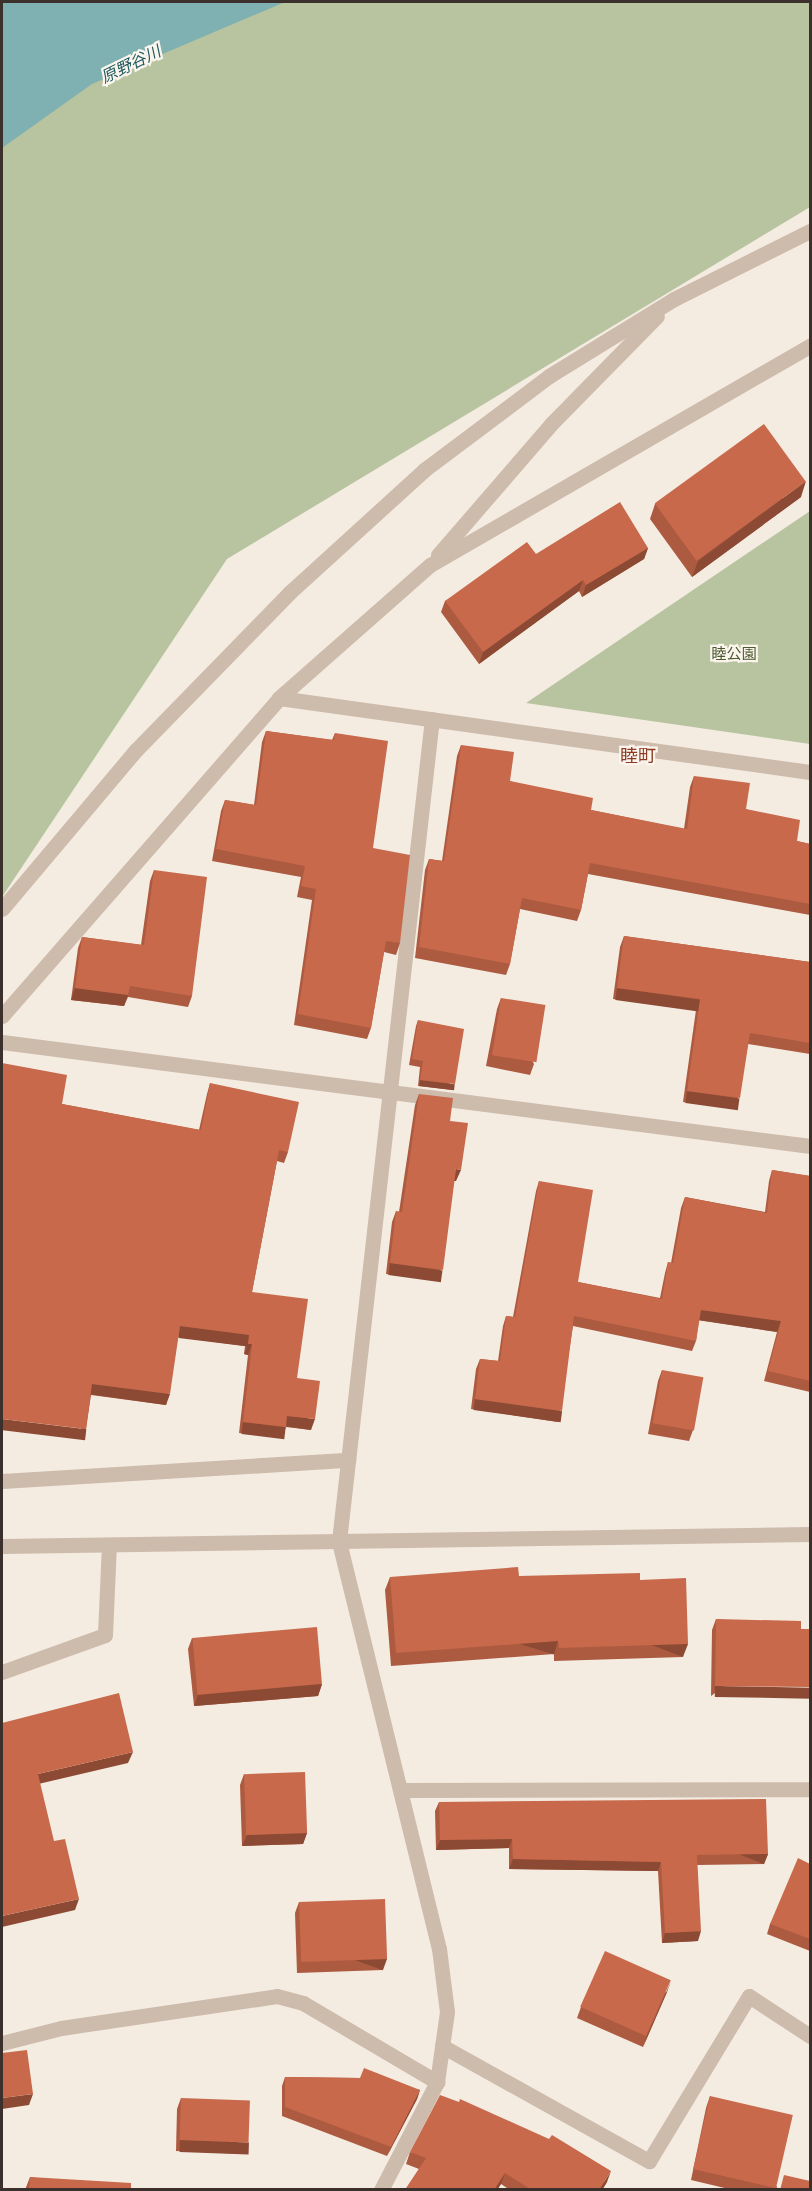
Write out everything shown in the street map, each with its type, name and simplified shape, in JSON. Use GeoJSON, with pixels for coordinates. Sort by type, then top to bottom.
{"type":"FeatureCollection","features":[{"type":"Feature","properties":{"kind":"street"},"geometry":{"type":"LineString","coordinates":[[2,909],[136,750],[289,593],[424,470],[549,376],[674,299],[810,231]]}},
{"type":"Feature","properties":{"kind":"street"},"geometry":{"type":"LineString","coordinates":[[2,1016],[279,698],[430,565],[551,424],[674,299]]}},
{"type":"Feature","properties":{"kind":"street"},"geometry":{"type":"LineString","coordinates":[[430,565],[808,350]]}},
{"type":"Feature","properties":{"kind":"street"},"geometry":{"type":"LineString","coordinates":[[279,698],[810,772]]}},
{"type":"Feature","properties":{"kind":"street"},"geometry":{"type":"LineString","coordinates":[[381,2190],[437,2082],[447,2012],[439,1949],[339,1541],[432,719]]}},
{"type":"Feature","properties":{"kind":"street"},"geometry":{"type":"LineString","coordinates":[[2,1042],[810,1146]]}},
{"type":"Feature","properties":{"kind":"street"},"geometry":{"type":"LineString","coordinates":[[2,1481],[348,1461]]}},
{"type":"Feature","properties":{"kind":"street"},"geometry":{"type":"LineString","coordinates":[[2,1546],[810,1534]]}},
{"type":"Feature","properties":{"kind":"street"},"geometry":{"type":"LineString","coordinates":[[2,1672],[105,1635],[109,1545]]}},
{"type":"Feature","properties":{"kind":"street"},"geometry":{"type":"LineString","coordinates":[[401,1790],[810,1789]]}},
{"type":"Feature","properties":{"kind":"street"},"geometry":{"type":"LineString","coordinates":[[2,2043],[61,2028],[277,1996],[303,2003],[437,2082]]}},
{"type":"Feature","properties":{"kind":"street"},"geometry":{"type":"LineString","coordinates":[[442,2046],[649,2162],[750,1996],[810,2036]]}},
{"type":"Feature","properties":{"kind":"green space"},"geometry":{"type":"Polygon","coordinates":[[[2,2],[810,2],[810,207],[227,559],[2,897],[2,2]]]}},
{"type":"Feature","properties":{"kind":"green space","name":"睦公園"},"geometry":{"type":"Polygon","coordinates":[[[810,511],[810,744],[526,703],[810,511]]]}},
{"type":"Feature","properties":{"kind":"water","name":"原野谷川"},"geometry":{"type":"Polygon","coordinates":[[[2,2],[285,2],[92,84],[2,148],[2,2]]]}},
{"type":"Feature","properties":{"kind":"building"},"geometry":{"type":"Polygon","coordinates":[[[764,424],[806,481],[697,561],[655,503],[764,424]]]}},
{"type":"Feature","properties":{"kind":"building"},"geometry":{"type":"Polygon","coordinates":[[[620,502],[648,548],[586,585],[583,580],[483,652],[445,601],[527,542],[536,554],[620,502]]]}},
{"type":"Feature","properties":{"kind":"building"},"geometry":{"type":"Polygon","coordinates":[[[266,731],[334,740],[335,733],[388,741],[373,848],[410,855],[400,943],[386,941],[371,1028],[298,1014],[316,889],[301,886],[305,866],[216,849],[225,800],[256,805],[266,731]]]}},
{"type":"Feature","properties":{"kind":"building"},"geometry":{"type":"Polygon","coordinates":[[[461,745],[514,752],[510,781],[593,798],[591,810],[687,829],[694,776],[750,783],[746,809],[800,820],[797,841],[810,844],[810,904],[590,863],[581,910],[522,898],[510,964],[419,947],[429,859],[444,861],[461,745]]]}},
{"type":"Feature","properties":{"kind":"building"},"geometry":{"type":"Polygon","coordinates":[[[154,870],[207,877],[192,996],[130,986],[128,995],[75,988],[82,937],[144,945],[154,870]]]}},
{"type":"Feature","properties":{"kind":"building"},"geometry":{"type":"Polygon","coordinates":[[[624,936],[810,962],[810,1043],[750,1033],[740,1098],[687,1091],[700,999],[617,988],[624,936]]]}},
{"type":"Feature","properties":{"kind":"building"},"geometry":{"type":"Polygon","coordinates":[[[501,998],[545,1005],[536,1062],[492,1055],[501,998]]]}},
{"type":"Feature","properties":{"kind":"building"},"geometry":{"type":"Polygon","coordinates":[[[418,1020],[464,1029],[455,1084],[420,1080],[423,1061],[412,1059],[418,1020]]]}},
{"type":"Feature","properties":{"kind":"building"},"geometry":{"type":"Polygon","coordinates":[[[2,1063],[67,1075],[62,1104],[201,1130],[210,1083],[299,1102],[288,1152],[279,1150],[252,1292],[308,1299],[297,1378],[320,1381],[315,1419],[287,1416],[286,1427],[243,1422],[252,1344],[248,1344],[249,1335],[180,1326],[170,1394],[92,1384],[86,1429],[2,1419],[2,1063]]]}},
{"type":"Feature","properties":{"kind":"building"},"geometry":{"type":"Polygon","coordinates":[[[419,1094],[453,1098],[450,1121],[468,1123],[461,1170],[456,1169],[443,1270],[390,1263],[396,1211],[402,1212],[419,1094]]]}},
{"type":"Feature","properties":{"kind":"building"},"geometry":{"type":"Polygon","coordinates":[[[772,1170],[810,1176],[810,1381],[768,1371],[781,1321],[701,1310],[696,1341],[574,1316],[562,1411],[475,1399],[480,1359],[500,1361],[506,1316],[515,1317],[539,1181],[593,1190],[578,1282],[662,1299],[668,1262],[673,1263],[685,1197],[767,1213],[772,1170]]]}},
{"type":"Feature","properties":{"kind":"building"},"geometry":{"type":"Polygon","coordinates":[[[662,1370],[703,1377],[694,1430],[653,1423],[662,1370]]]}},
{"type":"Feature","properties":{"kind":"building"},"geometry":{"type":"Polygon","coordinates":[[[518,1567],[519,1576],[640,1573],[640,1580],[686,1578],[688,1644],[559,1648],[558,1641],[396,1653],[390,1577],[518,1567]]]}},
{"type":"Feature","properties":{"kind":"building"},"geometry":{"type":"Polygon","coordinates":[[[716,1619],[801,1621],[801,1629],[810,1629],[810,1687],[715,1686],[716,1619]]]}},
{"type":"Feature","properties":{"kind":"building"},"geometry":{"type":"Polygon","coordinates":[[[317,1627],[322,1684],[197,1695],[192,1638],[317,1627]]]}},
{"type":"Feature","properties":{"kind":"building"},"geometry":{"type":"Polygon","coordinates":[[[119,1693],[133,1752],[38,1774],[54,1841],[65,1839],[79,1899],[2,1916],[2,1723],[119,1693]]]}},
{"type":"Feature","properties":{"kind":"building"},"geometry":{"type":"Polygon","coordinates":[[[305,1772],[307,1833],[246,1835],[244,1774],[305,1772]]]}},
{"type":"Feature","properties":{"kind":"building"},"geometry":{"type":"Polygon","coordinates":[[[766,1799],[768,1854],[697,1855],[701,1931],[665,1933],[661,1862],[513,1859],[512,1839],[440,1840],[439,1802],[766,1799]]]}},
{"type":"Feature","properties":{"kind":"building"},"geometry":{"type":"Polygon","coordinates":[[[798,1858],[810,1864],[810,1939],[770,1924],[798,1858]]]}},
{"type":"Feature","properties":{"kind":"building"},"geometry":{"type":"Polygon","coordinates":[[[385,1899],[387,1959],[301,1962],[299,1902],[385,1899]]]}},
{"type":"Feature","properties":{"kind":"building"},"geometry":{"type":"Polygon","coordinates":[[[605,1951],[671,1980],[646,2036],[580,2007],[605,1951]]]}},
{"type":"Feature","properties":{"kind":"building"},"geometry":{"type":"Polygon","coordinates":[[[27,2050],[33,2094],[2,2098],[2,2053],[27,2050]]]}},
{"type":"Feature","properties":{"kind":"building"},"geometry":{"type":"Polygon","coordinates":[[[364,2068],[420,2090],[391,2147],[285,2107],[285,2077],[360,2078],[364,2068]]]}},
{"type":"Feature","properties":{"kind":"building"},"geometry":{"type":"Polygon","coordinates":[[[440,2095],[459,2102],[460,2099],[549,2139],[552,2135],[611,2171],[599,2190],[532,2190],[505,2173],[494,2190],[405,2190],[426,2158],[410,2152],[440,2095]]]}},
{"type":"Feature","properties":{"kind":"building"},"geometry":{"type":"Polygon","coordinates":[[[710,2096],[793,2115],[776,2188],[693,2169],[710,2096]]]}},
{"type":"Feature","properties":{"kind":"building"},"geometry":{"type":"Polygon","coordinates":[[[181,2098],[250,2100],[248,2142],[180,2140],[181,2098]]]}},
{"type":"Feature","properties":{"kind":"building"},"geometry":{"type":"Polygon","coordinates":[[[784,2175],[810,2181],[810,2190],[780,2190],[784,2175]]]}},
{"type":"Feature","properties":{"kind":"building"},"geometry":{"type":"Polygon","coordinates":[[[30,2177],[131,2183],[131,2190],[29,2190],[30,2177]]]}},
{"type":"Feature","properties":{"kind":"district","name":"睦町"},"geometry":{"type":"Point","coordinates":[638,756]}}]}
